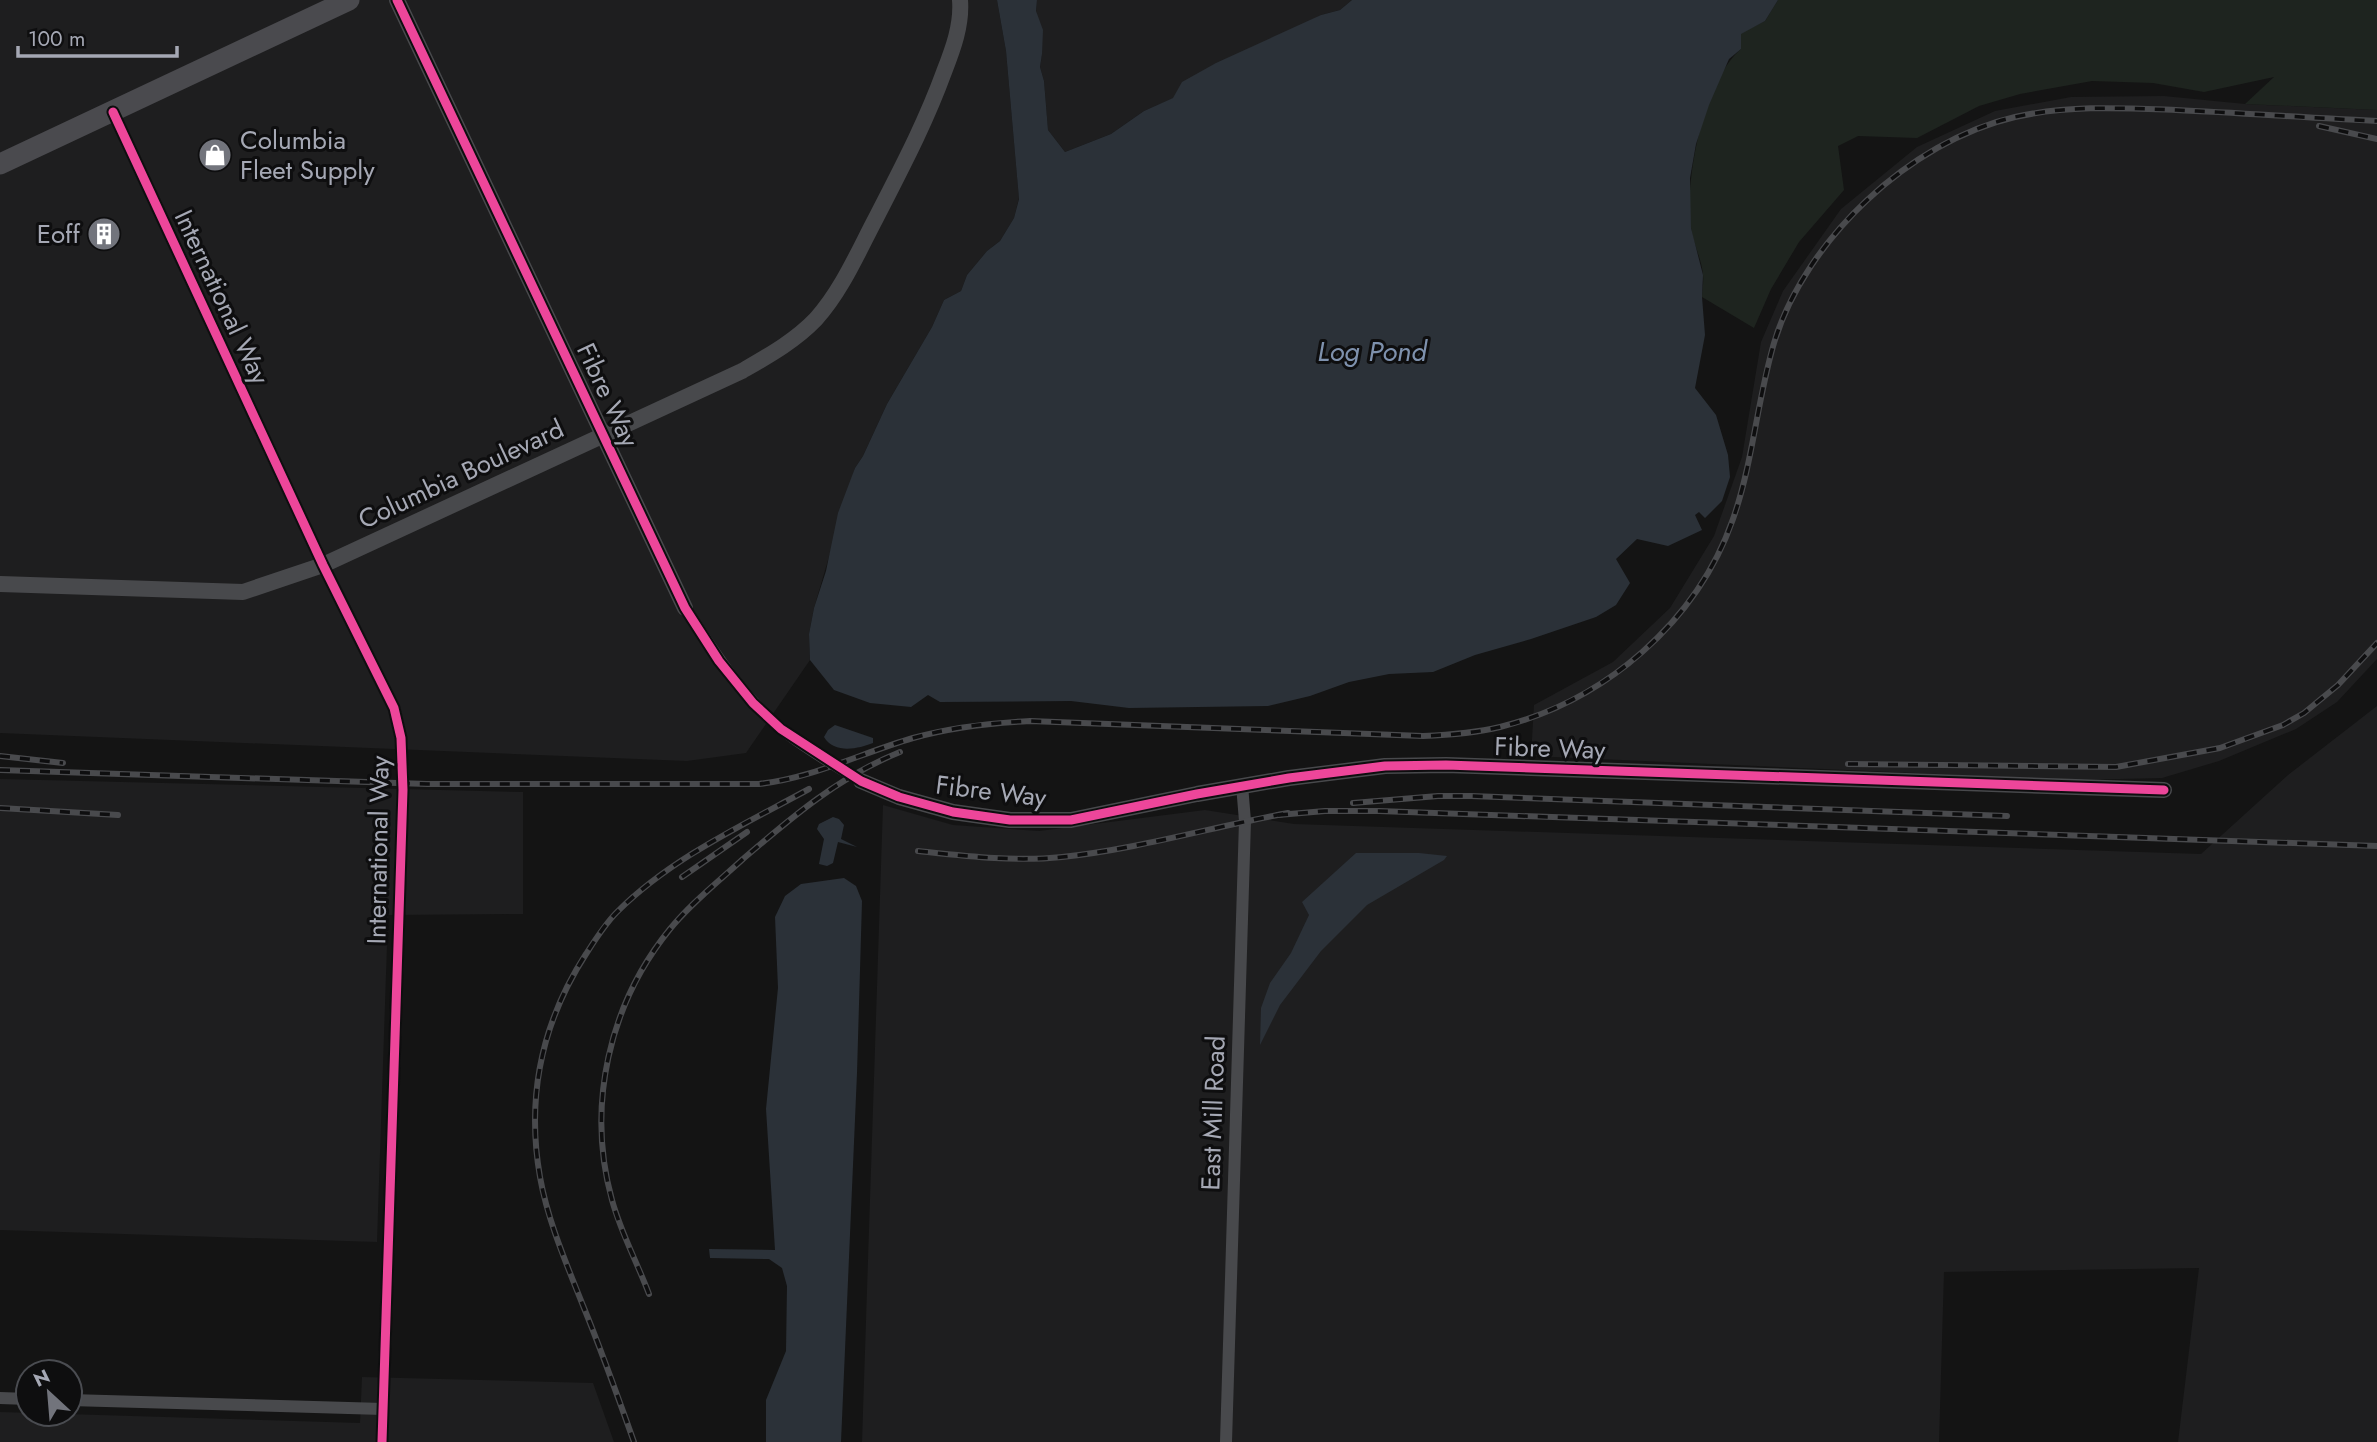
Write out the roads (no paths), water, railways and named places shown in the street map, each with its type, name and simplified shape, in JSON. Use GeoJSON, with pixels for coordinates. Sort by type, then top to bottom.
{"type":"FeatureCollection","features":[{"type":"Feature","properties":{"kind":"highway"},"geometry":{"type":"LineString","coordinates":[[0,164],[349,0]]}},
{"type":"Feature","properties":{"kind":"street","name":"Fibre Way"},"geometry":{"type":"LineString","coordinates":[[397,0],[685,608],[719,661],[753,703],[781,729],[861,781],[899,797],[953,813],[1010,820],[1071,820],[1242,786],[1385,766],[1446,765],[2164,790]]}},
{"type":"Feature","properties":{"kind":"street","name":"Columbia Boulevard"},"geometry":{"type":"LineString","coordinates":[[0,584],[243,592],[323,565],[742,371],[791,342],[817,318],[845,279],[926,120],[953,48],[961,16],[960,0]]}},
{"type":"Feature","properties":{"kind":"street","name":"International Way"},"geometry":{"type":"LineString","coordinates":[[113,111],[323,565],[394,708],[401,738],[403,790],[382,1442]]}},
{"type":"Feature","properties":{"kind":"street","name":"East Mill Road"},"geometry":{"type":"LineString","coordinates":[[1226,1442],[1245,821],[1242,786]]}},
{"type":"Feature","properties":{"kind":"street"},"geometry":{"type":"LineString","coordinates":[[84,1400],[383,1409]]}},
{"type":"Feature","properties":{"kind":"water","name":"Log Pond"},"geometry":{"type":"Polygon","coordinates":[[[997,0],[1037,0],[1036,11],[1043,30],[1040,67],[1044,81],[1048,130],[1065,152],[1111,134],[1144,111],[1173,98],[1182,82],[1216,63],[1321,15],[1340,10],[1352,0],[1778,0],[1765,21],[1741,34],[1741,49],[1729,59],[1709,105],[1696,144],[1690,178],[1691,228],[1703,275],[1705,335],[1695,388],[1716,415],[1728,455],[1730,477],[1722,501],[1705,518],[1699,512],[1695,515],[1702,530],[1668,546],[1637,539],[1616,559],[1630,583],[1616,605],[1596,617],[1475,655],[1433,672],[1389,674],[1349,682],[1310,696],[1268,706],[1129,708],[1071,701],[940,702],[928,695],[911,707],[870,703],[834,690],[810,660],[809,634],[838,513],[855,468],[944,300],[961,291],[967,275],[987,251],[1000,241],[1014,218],[1019,199],[1006,51],[997,0]]]}},
{"type":"Feature","properties":{"kind":"water"},"geometry":{"type":"Polygon","coordinates":[[[835,725],[873,738],[873,743],[847,749],[834,746],[824,737],[835,725]]]}},
{"type":"Feature","properties":{"kind":"water"},"geometry":{"type":"Polygon","coordinates":[[[833,817],[844,825],[841,839],[857,847],[838,842],[833,863],[827,866],[819,864],[824,839],[817,829],[819,824],[833,817]]]}},
{"type":"Feature","properties":{"kind":"water"},"geometry":{"type":"Polygon","coordinates":[[[1356,853],[1447,856],[1367,905],[1321,951],[1280,1005],[1260,1045],[1261,1008],[1270,983],[1291,953],[1309,915],[1302,902],[1356,853]]]}},
{"type":"Feature","properties":{"kind":"water"},"geometry":{"type":"Polygon","coordinates":[[[844,878],[856,886],[862,901],[841,1442],[766,1442],[766,1400],[786,1351],[787,1286],[782,1268],[769,1259],[710,1258],[709,1249],[775,1250],[766,1109],[778,988],[775,917],[785,896],[801,884],[844,878]]]}},
{"type":"Feature","properties":{"kind":"railway"},"geometry":{"type":"LineString","coordinates":[[0,770],[427,784],[759,784],[818,771],[928,734],[1000,723],[1030,721],[1423,736],[1500,727],[1539,715],[1576,698],[1610,677],[1642,652],[1671,623],[1696,591],[1717,556],[1733,519],[1745,476],[1768,365],[1789,305],[1810,268],[1836,233],[1867,200],[1901,172],[1937,148],[1976,129],[2035,113],[2096,108],[2377,121]]}},
{"type":"Feature","properties":{"kind":"railway"},"geometry":{"type":"LineString","coordinates":[[2319,126],[2377,139]]}},
{"type":"Feature","properties":{"kind":"railway"},"geometry":{"type":"LineString","coordinates":[[1848,764],[2116,767],[2220,748],[2283,725],[2304,713],[2338,685],[2377,643]]}},
{"type":"Feature","properties":{"kind":"railway"},"geometry":{"type":"LineString","coordinates":[[649,1294],[612,1200],[602,1129],[608,1057],[632,990],[649,958],[678,919],[743,859],[798,813],[837,785],[900,752]]}},
{"type":"Feature","properties":{"kind":"railway"},"geometry":{"type":"LineString","coordinates":[[0,756],[63,763]]}},
{"type":"Feature","properties":{"kind":"railway"},"geometry":{"type":"LineString","coordinates":[[634,1442],[543,1194],[535,1118],[541,1061],[548,1033],[571,980],[586,954],[617,912],[660,875],[684,859],[809,789]]}},
{"type":"Feature","properties":{"kind":"railway"},"geometry":{"type":"LineString","coordinates":[[1353,803],[1471,796],[2007,816]]}},
{"type":"Feature","properties":{"kind":"railway"},"geometry":{"type":"LineString","coordinates":[[0,808],[118,815]]}},
{"type":"Feature","properties":{"kind":"railway"},"geometry":{"type":"LineString","coordinates":[[1278,815],[1325,811],[1379,811],[2377,846]]}},
{"type":"Feature","properties":{"kind":"railway"},"geometry":{"type":"LineString","coordinates":[[918,851],[1008,859],[1062,857],[1147,843],[1288,813]]}},
{"type":"Feature","properties":{"kind":"railway"},"geometry":{"type":"LineString","coordinates":[[682,877],[747,832]]}},
{"type":"Feature","properties":{"kind":"place","name":"Columbia Fleet Supply"},"geometry":{"type":"Point","coordinates":[215,155]}},
{"type":"Feature","properties":{"kind":"place","name":"Eoff"},"geometry":{"type":"Point","coordinates":[104,234]}}]}
